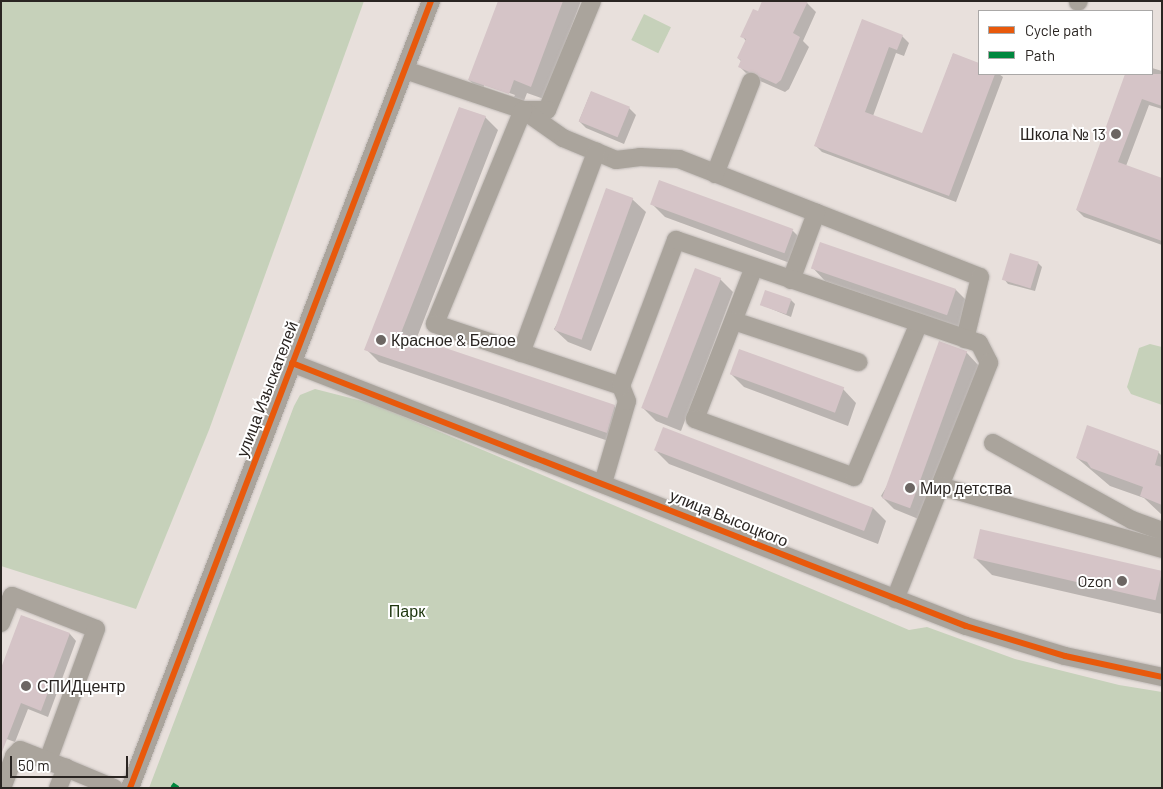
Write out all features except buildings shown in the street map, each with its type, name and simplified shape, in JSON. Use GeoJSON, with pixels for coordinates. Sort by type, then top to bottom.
{"type":"FeatureCollection","features":[{"type":"Feature","properties":{"kind":"street","name":"улица Изыскателей"},"geometry":{"type":"LineString","coordinates":[[130,788],[431,1]]}},
{"type":"Feature","properties":{"kind":"street"},"geometry":{"type":"LineString","coordinates":[[523,110],[547,110],[592,1]]}},
{"type":"Feature","properties":{"kind":"street"},"geometry":{"type":"LineString","coordinates":[[405,70],[523,110],[563,138],[616,160],[640,157],[679,159],[980,277],[965,339]]}},
{"type":"Feature","properties":{"kind":"street"},"geometry":{"type":"LineString","coordinates":[[715,174],[751,82]]}},
{"type":"Feature","properties":{"kind":"street"},"geometry":{"type":"LineString","coordinates":[[523,110],[435,324],[622,386]]}},
{"type":"Feature","properties":{"kind":"street"},"geometry":{"type":"LineString","coordinates":[[521,353],[596,152]]}},
{"type":"Feature","properties":{"kind":"street"},"geometry":{"type":"LineString","coordinates":[[791,280],[816,213]]}},
{"type":"Feature","properties":{"kind":"street"},"geometry":{"type":"LineString","coordinates":[[603,483],[626,401],[622,386],[676,240],[979,343],[989,363],[896,599]]}},
{"type":"Feature","properties":{"kind":"street"},"geometry":{"type":"LineString","coordinates":[[754,266],[695,419],[854,476],[919,323]]}},
{"type":"Feature","properties":{"kind":"street"},"geometry":{"type":"LineString","coordinates":[[734,320],[858,362]]}},
{"type":"Feature","properties":{"kind":"street","name":"улица Высоцкого"},"geometry":{"type":"LineString","coordinates":[[292,363],[896,599],[1016,643],[1162,677]]}},
{"type":"Feature","properties":{"kind":"street"},"geometry":{"type":"LineString","coordinates":[[993,443],[1132,520],[1162,531]]}},
{"type":"Feature","properties":{"kind":"street"},"geometry":{"type":"LineString","coordinates":[[940,486],[1162,549]]}},
{"type":"Feature","properties":{"kind":"street"},"geometry":{"type":"LineString","coordinates":[[1,624],[12,596],[96,629],[48,760]]}},
{"type":"Feature","properties":{"kind":"street"},"geometry":{"type":"LineString","coordinates":[[2,788],[14,756],[20,750],[114,788]]}},
{"type":"Feature","properties":{"kind":"street"},"geometry":{"type":"LineString","coordinates":[[58,788],[66,768]]}},
{"type":"Feature","properties":{"kind":"green space"},"geometry":{"type":"Polygon","coordinates":[[[1,1],[364,1],[209,430],[136,609],[1,566],[1,1]]]}},
{"type":"Feature","properties":{"kind":"green space"},"geometry":{"type":"Polygon","coordinates":[[[644,14],[671,27],[658,53],[631,40],[644,14]]]}},
{"type":"Feature","properties":{"kind":"green space"},"geometry":{"type":"Polygon","coordinates":[[[1150,344],[1162,347],[1162,405],[1131,394],[1127,387],[1139,348],[1150,344]]]}},
{"type":"Feature","properties":{"kind":"green space","name":"Парк"},"geometry":{"type":"Polygon","coordinates":[[[315,389],[374,404],[909,630],[927,627],[1015,659],[1119,685],[1162,692],[1162,788],[149,788],[294,406],[300,395],[315,389]]]}},
{"type":"Feature","properties":{"kind":"marked path"},"geometry":{"type":"LineString","coordinates":[[172,784],[178,788]]}},
{"type":"Feature","properties":{"kind":"cycle path"},"geometry":{"type":"LineString","coordinates":[[130,788],[431,1]]}},
{"type":"Feature","properties":{"kind":"cycle path"},"geometry":{"type":"LineString","coordinates":[[292,363],[966,626],[1065,656],[1162,677]]}},
{"type":"Feature","properties":{"kind":"place","name":"Школа № 13"},"geometry":{"type":"Point","coordinates":[1116,134]}},
{"type":"Feature","properties":{"kind":"place","name":"Красное & Белое"},"geometry":{"type":"Point","coordinates":[381,340]}},
{"type":"Feature","properties":{"kind":"place","name":"Мир детства"},"geometry":{"type":"Point","coordinates":[910,488]}},
{"type":"Feature","properties":{"kind":"place","name":"Ozon"},"geometry":{"type":"Point","coordinates":[1122,581]}},
{"type":"Feature","properties":{"kind":"place","name":"СПИДцентр"},"geometry":{"type":"Point","coordinates":[26,686]}}]}
